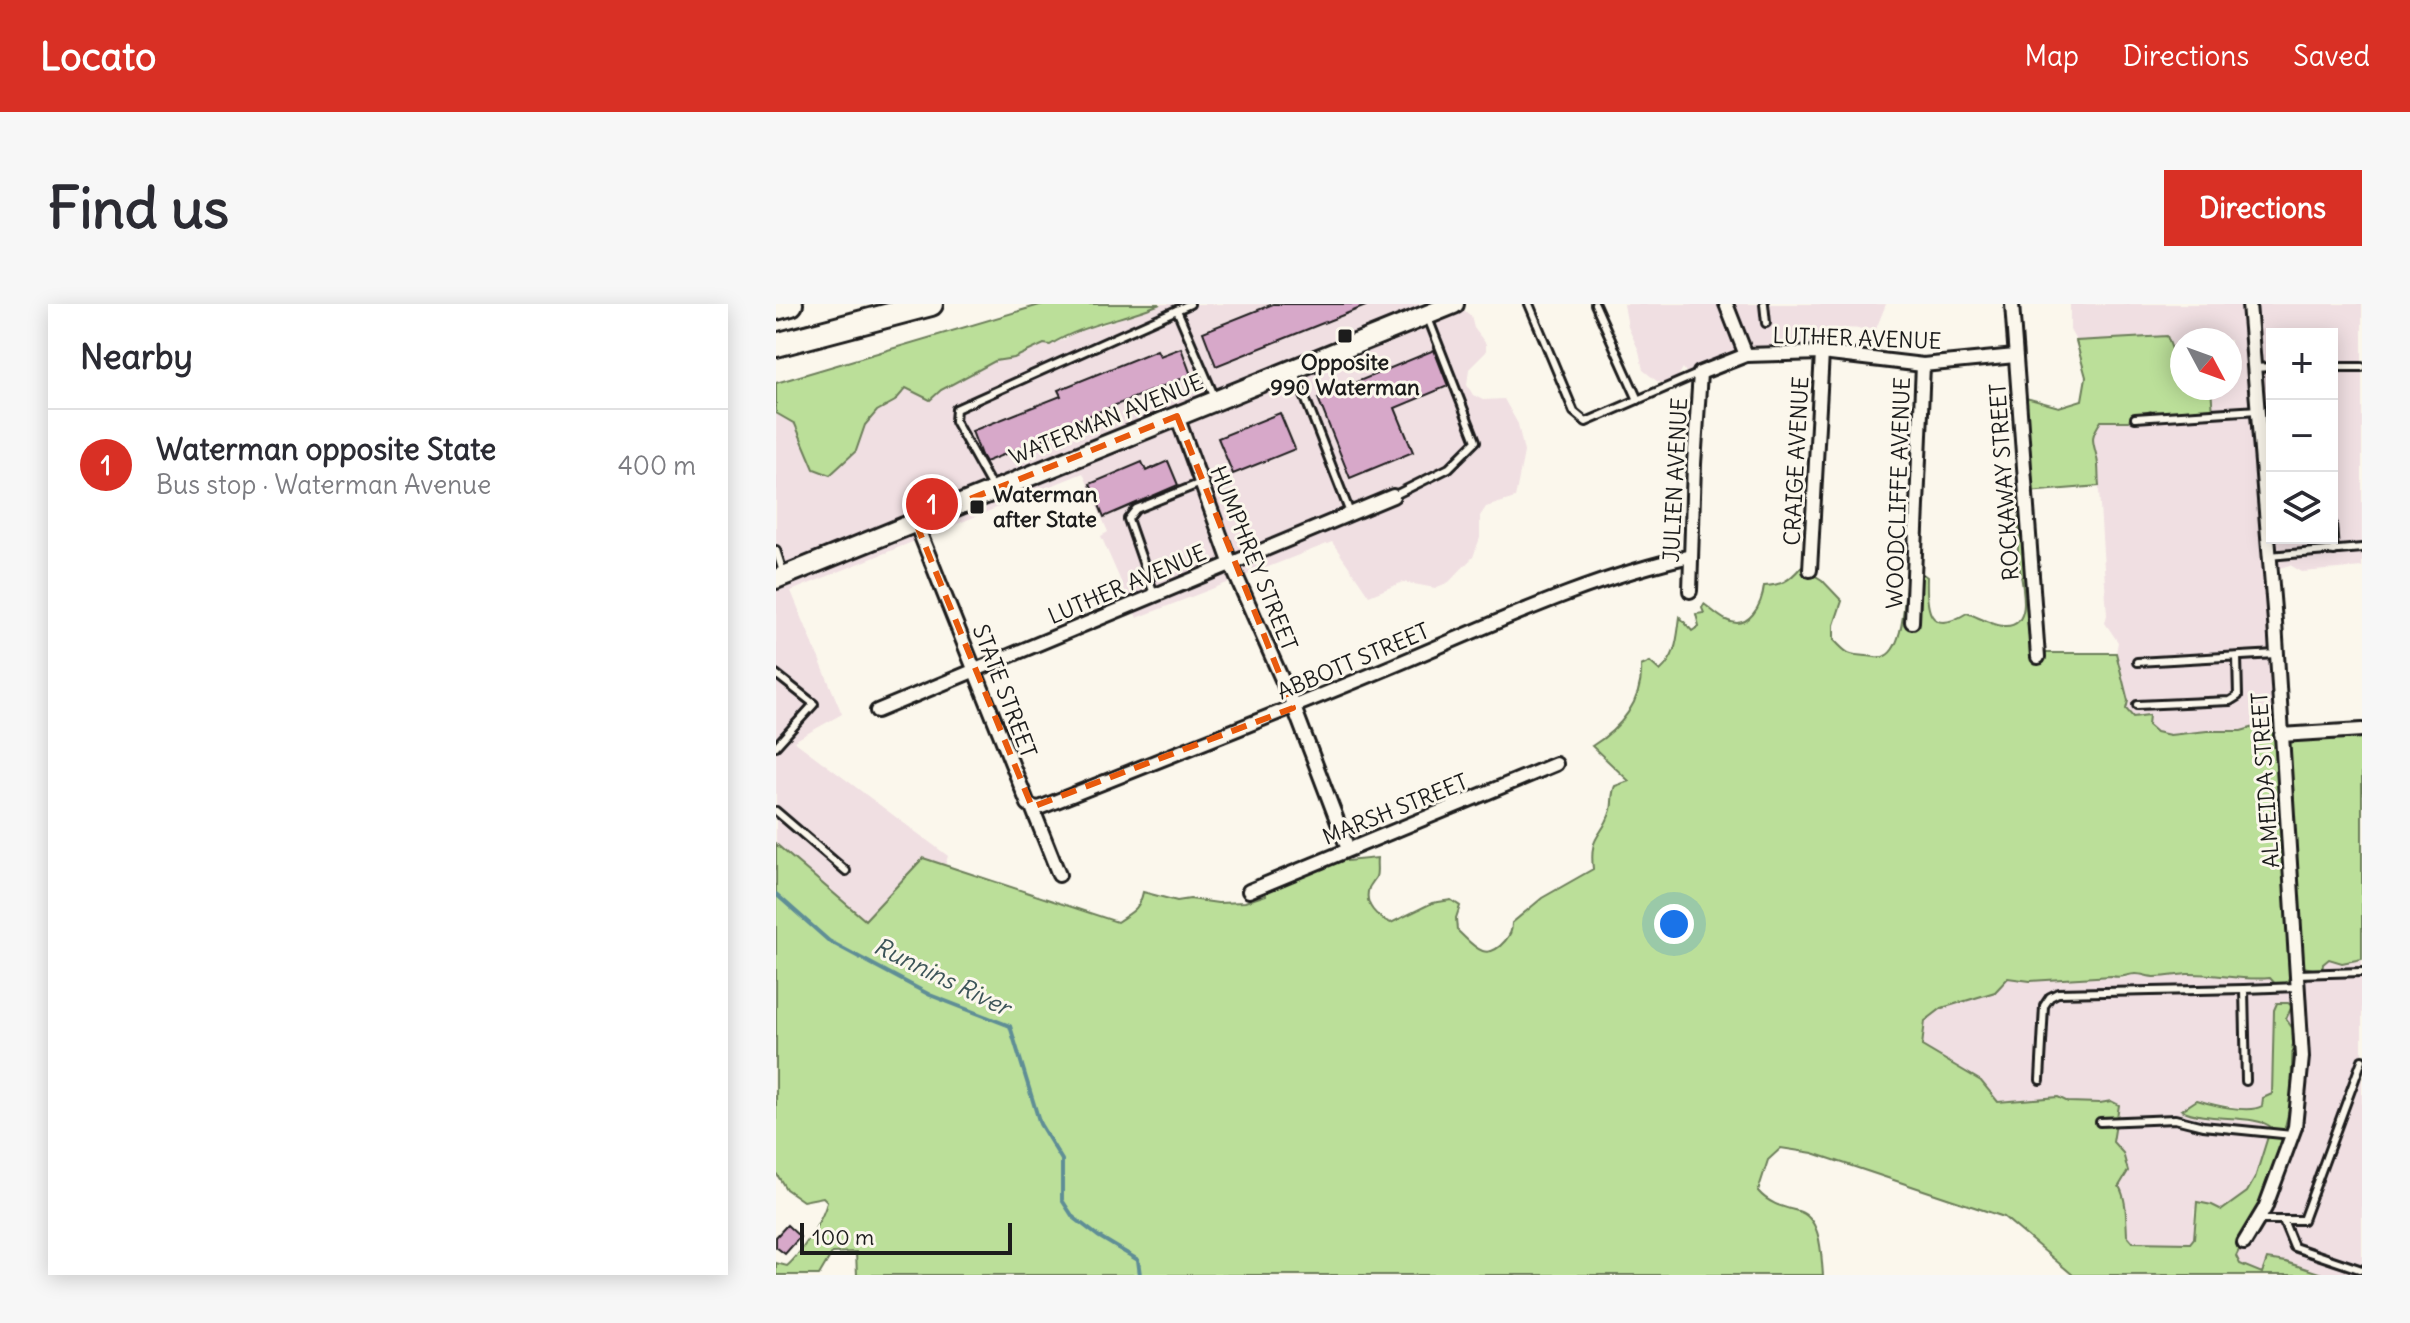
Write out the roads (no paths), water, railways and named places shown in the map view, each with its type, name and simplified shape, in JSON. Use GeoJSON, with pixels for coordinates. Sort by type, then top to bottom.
{"type":"FeatureCollection","features":[{"type":"Feature","properties":{"kind":"highway"},"geometry":{"type":"LineString","coordinates":[[776,308],[791,304]]}},
{"type":"Feature","properties":{"kind":"highway"},"geometry":{"type":"LineString","coordinates":[[787,343],[931,304]]}},
{"type":"Feature","properties":{"kind":"main road","name":"WATERMAN AVENUE"},"geometry":{"type":"LineString","coordinates":[[780,577],[1454,304]]}},
{"type":"Feature","properties":{"kind":"street"},"geometry":{"type":"LineString","coordinates":[[1726,304],[1746,355]]}},
{"type":"Feature","properties":{"kind":"street","name":"ROCKAWAY STREET"},"geometry":{"type":"LineString","coordinates":[[2012,304],[2038,657]]}},
{"type":"Feature","properties":{"kind":"street","name":"ALMEIDA STREET"},"geometry":{"type":"LineString","coordinates":[[2244,1243],[2277,1179],[2292,1135],[2302,1057],[2249,304]]}},
{"type":"Feature","properties":{"kind":"street","name":"LUTHER AVENUE"},"geometry":{"type":"LineString","coordinates":[[1746,355],[1822,353],[1923,365],[2015,356]]}},
{"type":"Feature","properties":{"kind":"street","name":"CRAIGE AVENUE"},"geometry":{"type":"LineString","coordinates":[[1810,570],[1822,353]]}},
{"type":"Feature","properties":{"kind":"street","name":"JULIEN AVENUE"},"geometry":{"type":"LineString","coordinates":[[1690,591],[1700,373],[1746,355]]}},
{"type":"Feature","properties":{"kind":"street","name":"WOODCLIFFE AVENUE"},"geometry":{"type":"LineString","coordinates":[[1912,622],[1923,365]]}},
{"type":"Feature","properties":{"kind":"street","name":"HUMPHREY STREET"},"geometry":{"type":"LineString","coordinates":[[1177,416],[1230,562],[1293,708],[1348,849]]}},
{"type":"Feature","properties":{"kind":"street","name":"LUTHER AVENUE"},"geometry":{"type":"LineString","coordinates":[[877,711],[1393,496]]}},
{"type":"Feature","properties":{"kind":"street","name":"STATE STREET"},"geometry":{"type":"LineString","coordinates":[[915,521],[1059,875]]}},
{"type":"Feature","properties":{"kind":"street","name":"ABBOTT STREET"},"geometry":{"type":"LineString","coordinates":[[1032,807],[1039,808],[1293,708],[1524,611],[1647,565],[1691,556]]}},
{"type":"Feature","properties":{"kind":"street"},"geometry":{"type":"LineString","coordinates":[[2281,735],[2362,730]]}},
{"type":"Feature","properties":{"kind":"street","name":"MARSH STREET"},"geometry":{"type":"LineString","coordinates":[[1249,891],[1556,764]]}},
{"type":"Feature","properties":{"kind":"lane"},"geometry":{"type":"LineString","coordinates":[[994,490],[955,421],[956,409],[1190,304]]}},
{"type":"Feature","properties":{"kind":"lane"},"geometry":{"type":"LineString","coordinates":[[1529,304],[1574,412],[1586,422],[1700,373]]}},
{"type":"Feature","properties":{"kind":"lane"},"geometry":{"type":"LineString","coordinates":[[1595,304],[1638,400]]}},
{"type":"Feature","properties":{"kind":"lane"},"geometry":{"type":"LineString","coordinates":[[1764,304],[1766,323]]}},
{"type":"Feature","properties":{"kind":"lane"},"geometry":{"type":"LineString","coordinates":[[1177,310],[1216,400]]}},
{"type":"Feature","properties":{"kind":"lane"},"geometry":{"type":"LineString","coordinates":[[1393,496],[1449,468],[1476,441],[1426,315]]}},
{"type":"Feature","properties":{"kind":"lane"},"geometry":{"type":"LineString","coordinates":[[2254,368],[2266,367]]}},
{"type":"Feature","properties":{"kind":"lane"},"geometry":{"type":"LineString","coordinates":[[2338,367],[2362,367]]}},
{"type":"Feature","properties":{"kind":"lane"},"geometry":{"type":"LineString","coordinates":[[1293,369],[1350,513]]}},
{"type":"Feature","properties":{"kind":"lane"},"geometry":{"type":"LineString","coordinates":[[2135,418],[2258,410]]}},
{"type":"Feature","properties":{"kind":"lane"},"geometry":{"type":"LineString","coordinates":[[1154,594],[1128,519],[1136,509],[1201,483]]}},
{"type":"Feature","properties":{"kind":"lane"},"geometry":{"type":"LineString","coordinates":[[2334,544],[2334,551]]}},
{"type":"Feature","properties":{"kind":"lane"},"geometry":{"type":"LineString","coordinates":[[2269,556],[2362,548]]}},
{"type":"Feature","properties":{"kind":"lane"},"geometry":{"type":"LineString","coordinates":[[776,550],[780,577]]}},
{"type":"Feature","properties":{"kind":"lane"},"geometry":{"type":"LineString","coordinates":[[2137,662],[2276,654]]}},
{"type":"Feature","properties":{"kind":"lane"},"geometry":{"type":"LineString","coordinates":[[2137,705],[2230,701],[2238,696],[2237,657]]}},
{"type":"Feature","properties":{"kind":"lane"},"geometry":{"type":"LineString","coordinates":[[776,674],[814,704],[776,746]]}},
{"type":"Feature","properties":{"kind":"lane"},"geometry":{"type":"LineString","coordinates":[[776,811],[846,871]]}},
{"type":"Feature","properties":{"kind":"lane"},"geometry":{"type":"LineString","coordinates":[[2040,1080],[2044,1006],[2050,997],[2058,993],[2244,989],[2362,972]]}},
{"type":"Feature","properties":{"kind":"lane"},"geometry":{"type":"LineString","coordinates":[[2244,989],[2246,1081]]}},
{"type":"Feature","properties":{"kind":"lane"},"geometry":{"type":"LineString","coordinates":[[2258,1220],[2303,1220],[2362,1060]]}},
{"type":"Feature","properties":{"kind":"lane"},"geometry":{"type":"LineString","coordinates":[[2100,1122],[2175,1119],[2203,1126],[2292,1135]]}},
{"type":"Feature","properties":{"kind":"lane"},"geometry":{"type":"LineString","coordinates":[[2283,1220],[2294,1247],[2362,1270]]}},
{"type":"Feature","properties":{"kind":"waterway","name":"Runnins River"},"geometry":{"type":"LineString","coordinates":[[776,894],[829,941],[930,995],[1010,1026],[1040,1124],[1062,1160],[1062,1200],[1073,1217],[1138,1260],[1140,1275]]}},
{"type":"Feature","properties":{"kind":"place","name":"Opposite 990 Waterman"},"geometry":{"type":"Point","coordinates":[1345,336]}},
{"type":"Feature","properties":{"kind":"place","name":"Waterman opposite State"},"geometry":{"type":"Point","coordinates":[932,504]}},
{"type":"Feature","properties":{"kind":"place","name":"Waterman after State"},"geometry":{"type":"Point","coordinates":[977,507]}}]}
